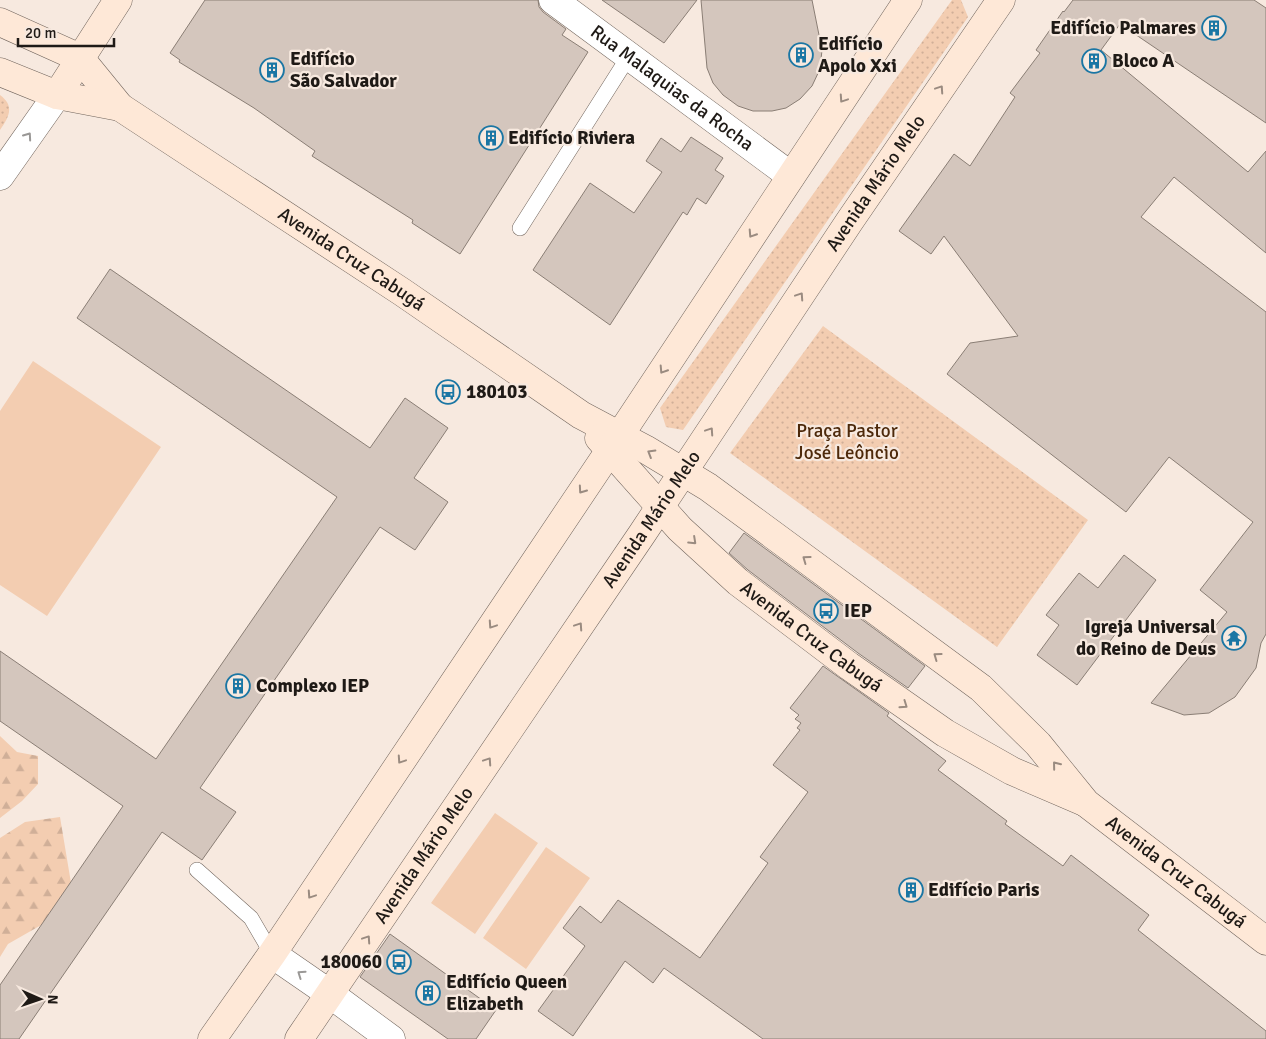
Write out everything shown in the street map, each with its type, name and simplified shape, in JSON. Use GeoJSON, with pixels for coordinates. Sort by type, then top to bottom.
{"type":"FeatureCollection","features":[{"type":"Feature","properties":{"kind":"main road"},"geometry":{"type":"LineString","coordinates":[[56,96],[118,0]]}},
{"type":"Feature","properties":{"kind":"main road"},"geometry":{"type":"LineString","coordinates":[[212,1039],[272,954],[615,443],[908,0]]}},
{"type":"Feature","properties":{"kind":"main road","name":"Avenida Mário Melo"},"geometry":{"type":"LineString","coordinates":[[299,1039],[683,472],[849,222],[1001,0]]}},
{"type":"Feature","properties":{"kind":"main road","name":"Avenida Cruz Cabugá"},"geometry":{"type":"LineString","coordinates":[[0,22],[80,58],[120,107],[402,292],[580,416],[615,443],[683,472],[708,487],[981,688],[1038,744],[1086,803],[1266,941]]}},
{"type":"Feature","properties":{"kind":"main road","name":"Avenida Cruz Cabugá"},"geometry":{"type":"LineString","coordinates":[[0,72],[56,96],[120,107]]}},
{"type":"Feature","properties":{"kind":"main road","name":"Avenida Cruz Cabugá"},"geometry":{"type":"LineString","coordinates":[[615,443],[630,474],[680,529],[738,582],[849,666],[945,733],[1012,772],[1086,803]]}},
{"type":"Feature","properties":{"kind":"street","name":"Rua Malaquias da Rocha"},"geometry":{"type":"LineString","coordinates":[[553,0],[791,176]]}},
{"type":"Feature","properties":{"kind":"street"},"geometry":{"type":"LineString","coordinates":[[0,176],[56,96]]}},
{"type":"Feature","properties":{"kind":"street"},"geometry":{"type":"LineString","coordinates":[[272,954],[391,1039]]}},
{"type":"Feature","properties":{"kind":"lane"},"geometry":{"type":"LineString","coordinates":[[520,228],[629,56]]}},
{"type":"Feature","properties":{"kind":"lane"},"geometry":{"type":"LineString","coordinates":[[197,870],[251,918],[272,954]]}},
{"type":"Feature","properties":{"kind":"green space"},"geometry":{"type":"Polygon","coordinates":[[[952,0],[961,0],[968,17],[683,430],[666,427],[660,408],[952,0]]]}},
{"type":"Feature","properties":{"kind":"green space"},"geometry":{"type":"Polygon","coordinates":[[[0,95],[8,103],[9,112],[0,130],[0,95]]]}},
{"type":"Feature","properties":{"kind":"green space","name":"Praça Pastor José Leôncio"},"geometry":{"type":"Polygon","coordinates":[[[823,326],[1088,520],[997,647],[730,453],[823,326]]]}},
{"type":"Feature","properties":{"kind":"green space"},"geometry":{"type":"Polygon","coordinates":[[[33,361],[161,447],[47,616],[0,585],[0,411],[33,361]]]}},
{"type":"Feature","properties":{"kind":"green space"},"geometry":{"type":"Polygon","coordinates":[[[0,736],[17,752],[38,756],[38,784],[22,801],[0,818],[0,736]]]}},
{"type":"Feature","properties":{"kind":"green space"},"geometry":{"type":"Polygon","coordinates":[[[495,813],[538,843],[475,934],[431,903],[495,813]]]}},
{"type":"Feature","properties":{"kind":"green space"},"geometry":{"type":"Polygon","coordinates":[[[60,817],[71,883],[43,924],[8,944],[0,957],[0,838],[25,822],[60,817]]]}},
{"type":"Feature","properties":{"kind":"green space"},"geometry":{"type":"Polygon","coordinates":[[[546,847],[590,878],[526,969],[483,938],[546,847]]]}},
{"type":"Feature","properties":{"kind":"building"},"geometry":{"type":"Polygon","coordinates":[[[205,0],[538,0],[539,7],[543,12],[566,29],[562,35],[588,52],[460,254],[412,223],[413,220],[312,156],[315,151],[254,108],[179,62],[180,60],[170,53],[205,0]]]}},
{"type":"Feature","properties":{"kind":"building"},"geometry":{"type":"Polygon","coordinates":[[[602,0],[697,0],[664,43],[602,0]]]}},
{"type":"Feature","properties":{"kind":"building","name":"Edifício Apolo Xxi"},"geometry":{"type":"Polygon","coordinates":[[[701,0],[812,0],[822,50],[820,69],[812,86],[800,99],[786,108],[772,111],[753,111],[738,106],[723,95],[713,83],[707,68],[701,0]]]}},
{"type":"Feature","properties":{"kind":"building"},"geometry":{"type":"Polygon","coordinates":[[[1073,0],[1254,0],[1266,8],[1266,123],[1120,24],[1101,50],[1248,172],[1266,151],[1266,253],[1174,177],[1141,217],[1266,312],[1266,634],[1261,643],[1256,668],[1235,697],[1209,713],[1184,715],[1151,703],[1227,612],[1200,590],[1253,522],[1169,457],[1126,512],[947,374],[970,343],[1018,336],[944,236],[931,254],[899,231],[954,154],[970,166],[1015,97],[1010,93],[1040,53],[1036,50],[1073,0]]]}},
{"type":"Feature","properties":{"kind":"building"},"geometry":{"type":"Polygon","coordinates":[[[691,137],[723,158],[715,170],[724,176],[706,204],[697,198],[687,215],[683,212],[610,325],[533,270],[590,183],[634,213],[662,172],[646,161],[661,138],[681,152],[691,137]]]}},
{"type":"Feature","properties":{"kind":"building","name":"Complexo IEP"},"geometry":{"type":"Polygon","coordinates":[[[110,269],[370,448],[405,398],[448,428],[414,478],[448,502],[415,550],[380,527],[200,788],[236,812],[202,860],[162,832],[19,1039],[0,1039],[0,985],[123,806],[0,721],[0,651],[156,759],[337,497],[77,318],[110,269]]]}},
{"type":"Feature","properties":{"kind":"building","name":"IEP"},"geometry":{"type":"Polygon","coordinates":[[[744,533],[925,666],[908,688],[858,653],[748,570],[729,553],[744,533]]]}},
{"type":"Feature","properties":{"kind":"building"},"geometry":{"type":"Polygon","coordinates":[[[1124,555],[1156,580],[1077,685],[1037,655],[1059,625],[1046,615],[1079,573],[1098,588],[1124,555]]]}},
{"type":"Feature","properties":{"kind":"building"},"geometry":{"type":"Polygon","coordinates":[[[823,666],[889,713],[887,716],[946,761],[938,770],[1007,821],[1005,824],[1063,866],[1071,855],[1149,915],[1138,930],[1266,1031],[1266,1039],[763,1039],[664,968],[653,983],[625,961],[573,1036],[538,1011],[585,946],[563,928],[580,906],[601,923],[618,900],[700,958],[768,863],[760,857],[808,792],[773,765],[800,730],[797,728],[801,723],[795,719],[799,715],[790,708],[823,666]]]}},
{"type":"Feature","properties":{"kind":"building","name":"Edifício Queen Elizabeth"},"geometry":{"type":"Polygon","coordinates":[[[390,934],[496,1010],[476,1039],[448,1039],[360,977],[390,934]]]}},
{"type":"Feature","properties":{"kind":"place","name":"Edifício Palmares"},"geometry":{"type":"Point","coordinates":[1214,28]}},
{"type":"Feature","properties":{"kind":"place","name":"Edifício Apolo Xxi"},"geometry":{"type":"Point","coordinates":[801,55]}},
{"type":"Feature","properties":{"kind":"place","name":"Bloco A"},"geometry":{"type":"Point","coordinates":[1094,61]}},
{"type":"Feature","properties":{"kind":"place","name":"Edifício São Salvador"},"geometry":{"type":"Point","coordinates":[272,70]}},
{"type":"Feature","properties":{"kind":"place","name":"Edifício Riviera"},"geometry":{"type":"Point","coordinates":[491,138]}},
{"type":"Feature","properties":{"kind":"place","name":"180103"},"geometry":{"type":"Point","coordinates":[448,392]}},
{"type":"Feature","properties":{"kind":"place","name":"IEP"},"geometry":{"type":"Point","coordinates":[826,611]}},
{"type":"Feature","properties":{"kind":"place","name":"Igreja Universal do Reino de Deus"},"geometry":{"type":"Point","coordinates":[1234,638]}},
{"type":"Feature","properties":{"kind":"place","name":"Complexo IEP"},"geometry":{"type":"Point","coordinates":[238,686]}},
{"type":"Feature","properties":{"kind":"place","name":"Edifício Paris"},"geometry":{"type":"Point","coordinates":[911,890]}},
{"type":"Feature","properties":{"kind":"place","name":"180060"},"geometry":{"type":"Point","coordinates":[399,962]}},
{"type":"Feature","properties":{"kind":"place","name":"Edifício Queen Elizabeth"},"geometry":{"type":"Point","coordinates":[428,993]}}]}
